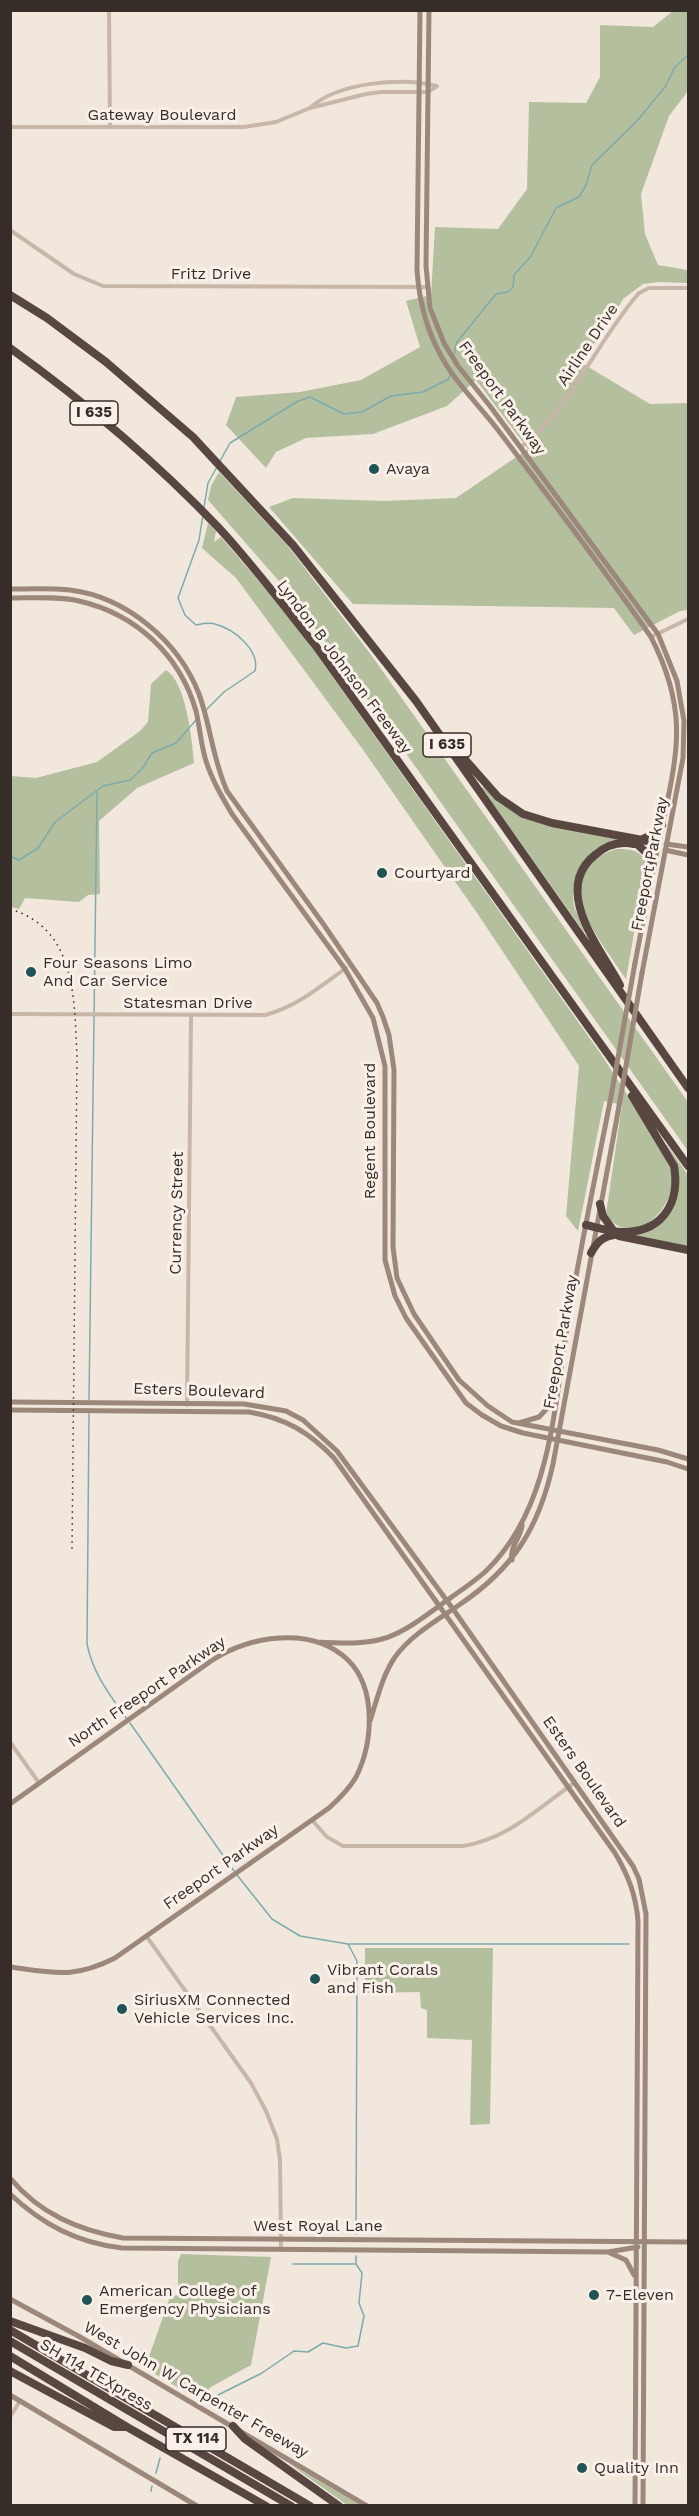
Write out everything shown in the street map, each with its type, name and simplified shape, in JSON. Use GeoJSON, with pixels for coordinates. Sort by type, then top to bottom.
{"type":"FeatureCollection","features":[{"type":"Feature","properties":{"kind":"highway","name":"Lyndon B Johnson Freeway"},"geometry":{"type":"LineString","coordinates":[[10,293],[106,362],[193,437],[293,545],[416,700],[688,1088]]}},
{"type":"Feature","properties":{"kind":"highway","name":"Lyndon B Johnson Freeway"},"geometry":{"type":"LineString","coordinates":[[11,348],[122,436],[219,529],[315,645],[688,1166]]}},
{"type":"Feature","properties":{"kind":"highway"},"geometry":{"type":"LineString","coordinates":[[416,700],[486,786],[517,810],[552,823],[638,843],[662,846]]}},
{"type":"Feature","properties":{"kind":"highway"},"geometry":{"type":"LineString","coordinates":[[640,1020],[584,919],[576,895],[579,877],[587,861],[594,855],[617,844],[638,843],[649,838],[662,825]]}},
{"type":"Feature","properties":{"kind":"highway"},"geometry":{"type":"LineString","coordinates":[[638,843],[650,856],[654,868]]}},
{"type":"Feature","properties":{"kind":"highway"},"geometry":{"type":"LineString","coordinates":[[579,1014],[667,1153],[674,1166],[676,1179],[675,1197],[660,1220],[639,1230],[614,1233],[604,1237],[591,1253]]}},
{"type":"Feature","properties":{"kind":"highway"},"geometry":{"type":"LineString","coordinates":[[600,1204],[603,1216],[614,1233]]}},
{"type":"Feature","properties":{"kind":"highway"},"geometry":{"type":"LineString","coordinates":[[586,1227],[688,1250]]}},
{"type":"Feature","properties":{"kind":"highway"},"geometry":{"type":"LineString","coordinates":[[10,2321],[85,2348],[111,2361],[128,2365]]}},
{"type":"Feature","properties":{"kind":"highway","name":"TX 114"},"geometry":{"type":"LineString","coordinates":[[10,2330],[310,2505]]}},
{"type":"Feature","properties":{"kind":"highway","name":"SH 114 TEXpress"},"geometry":{"type":"LineString","coordinates":[[10,2341],[291,2505]]}},
{"type":"Feature","properties":{"kind":"highway","name":"TX 114"},"geometry":{"type":"LineString","coordinates":[[10,2356],[127,2427],[266,2505]]}},
{"type":"Feature","properties":{"kind":"highway"},"geometry":{"type":"LineString","coordinates":[[10,2371],[114,2427],[127,2427]]}},
{"type":"Feature","properties":{"kind":"highway"},"geometry":{"type":"LineString","coordinates":[[233,2426],[245,2439],[339,2505]]}},
{"type":"Feature","properties":{"kind":"main road","name":"Freeport Parkway"},"geometry":{"type":"LineString","coordinates":[[10,1965],[47,1974],[84,1971],[115,1958],[340,1798],[356,1777],[368,1744],[369,1723],[384,1676],[394,1658],[414,1636],[483,1589],[512,1560],[532,1528],[543,1501],[559,1432],[642,973],[662,846],[662,825],[675,764],[677,731],[669,682],[651,637],[512,448],[449,369],[433,338],[418,288],[416,254],[420,10]]}},
{"type":"Feature","properties":{"kind":"main road","name":"Freeport Parkway"},"geometry":{"type":"LineString","coordinates":[[313,1642],[358,1644],[380,1641],[397,1635],[439,1606],[487,1571],[501,1554],[522,1523],[539,1484],[654,868],[681,777],[684,731],[680,692],[658,634],[521,447],[458,366],[430,308],[427,287],[429,10]]}},
{"type":"Feature","properties":{"kind":"main road"},"geometry":{"type":"LineString","coordinates":[[512,448],[521,447]]}},
{"type":"Feature","properties":{"kind":"main road"},"geometry":{"type":"LineString","coordinates":[[516,454],[521,447]]}},
{"type":"Feature","properties":{"kind":"main road"},"geometry":{"type":"LineString","coordinates":[[582,543],[588,539]]}},
{"type":"Feature","properties":{"kind":"main road","name":"Regent Boulevard"},"geometry":{"type":"LineString","coordinates":[[10,589],[69,590],[103,598],[140,619],[166,641],[191,678],[204,708],[217,768],[227,790],[352,964],[377,1003],[389,1035],[393,1056],[393,1246],[401,1288],[418,1320],[459,1380],[488,1406],[514,1423],[658,1450],[688,1459]]}},
{"type":"Feature","properties":{"kind":"main road","name":"Regent Boulevard"},"geometry":{"type":"LineString","coordinates":[[10,598],[77,601],[100,607],[131,622],[144,632],[171,660],[185,681],[196,712],[206,759],[220,793],[232,814],[345,969],[373,1018],[385,1066],[384,1241],[387,1271],[395,1296],[406,1318],[466,1402],[480,1414],[501,1426],[548,1439],[667,1462],[688,1469]]}},
{"type":"Feature","properties":{"kind":"main road"},"geometry":{"type":"LineString","coordinates":[[171,660],[177,656]]}},
{"type":"Feature","properties":{"kind":"main road"},"geometry":{"type":"LineString","coordinates":[[677,731],[684,731]]}},
{"type":"Feature","properties":{"kind":"main road"},"geometry":{"type":"LineString","coordinates":[[662,846],[688,847]]}},
{"type":"Feature","properties":{"kind":"main road"},"geometry":{"type":"LineString","coordinates":[[662,846],[688,855]]}},
{"type":"Feature","properties":{"kind":"main road"},"geometry":{"type":"LineString","coordinates":[[288,888],[294,883]]}},
{"type":"Feature","properties":{"kind":"main road"},"geometry":{"type":"LineString","coordinates":[[514,1423],[539,1418],[556,1398]]}},
{"type":"Feature","properties":{"kind":"main road","name":"Esters Boulevard"},"geometry":{"type":"LineString","coordinates":[[10,1402],[260,1405],[286,1411],[303,1420],[337,1451],[453,1609],[626,1856],[639,1879],[646,1914],[643,2505]]}},
{"type":"Feature","properties":{"kind":"main road","name":"Esters Boulevard"},"geometry":{"type":"LineString","coordinates":[[10,1410],[187,1411],[265,1415],[280,1419],[307,1433],[334,1458],[619,1861],[634,1895],[638,1921],[635,2505]]}},
{"type":"Feature","properties":{"kind":"main road"},"geometry":{"type":"LineString","coordinates":[[512,1560],[510,1552],[521,1533],[522,1523]]}},
{"type":"Feature","properties":{"kind":"main road","name":"North Freeport Parkway"},"geometry":{"type":"LineString","coordinates":[[10,1804],[234,1648],[272,1639],[291,1638],[313,1642]]}},
{"type":"Feature","properties":{"kind":"main road"},"geometry":{"type":"LineString","coordinates":[[313,1642],[339,1653],[353,1665],[366,1696],[369,1723]]}},
{"type":"Feature","properties":{"kind":"main road"},"geometry":{"type":"LineString","coordinates":[[619,1861],[626,1856]]}},
{"type":"Feature","properties":{"kind":"main road","name":"West Royal Lane"},"geometry":{"type":"LineString","coordinates":[[10,2178],[30,2199],[62,2220],[86,2230],[123,2238],[688,2242]]}},
{"type":"Feature","properties":{"kind":"main road","name":"West Royal Lane"},"geometry":{"type":"LineString","coordinates":[[10,2194],[43,2222],[57,2230],[73,2237],[111,2247],[608,2252],[636,2248],[644,2242]]}},
{"type":"Feature","properties":{"kind":"main road"},"geometry":{"type":"LineString","coordinates":[[57,2230],[62,2220]]}},
{"type":"Feature","properties":{"kind":"main road"},"geometry":{"type":"LineString","coordinates":[[176,2238],[176,2249]]}},
{"type":"Feature","properties":{"kind":"main road"},"geometry":{"type":"LineString","coordinates":[[608,2252],[626,2260],[636,2280]]}},
{"type":"Feature","properties":{"kind":"main road","name":"West John W Carpenter Freeway"},"geometry":{"type":"LineString","coordinates":[[10,2299],[368,2505]]}},
{"type":"Feature","properties":{"kind":"main road"},"geometry":{"type":"LineString","coordinates":[[10,2395],[197,2505]]}},
{"type":"Feature","properties":{"kind":"street"},"geometry":{"type":"LineString","coordinates":[[110,10],[110,126]]}},
{"type":"Feature","properties":{"kind":"street","name":"Gateway Boulevard"},"geometry":{"type":"LineString","coordinates":[[10,127],[244,127],[276,122],[309,108],[323,97],[348,88],[371,84],[428,84]]}},
{"type":"Feature","properties":{"kind":"street","name":"Gateway Boulevard"},"geometry":{"type":"LineString","coordinates":[[309,108],[325,106],[366,94],[428,92]]}},
{"type":"Feature","properties":{"kind":"street","name":"Fritz Drive"},"geometry":{"type":"LineString","coordinates":[[10,230],[74,274],[103,286],[427,287]]}},
{"type":"Feature","properties":{"kind":"street","name":"Airline Drive"},"geometry":{"type":"LineString","coordinates":[[521,447],[536,435],[557,412],[639,293],[650,288],[688,288]]}},
{"type":"Feature","properties":{"kind":"street"},"geometry":{"type":"LineString","coordinates":[[651,637],[688,619]]}},
{"type":"Feature","properties":{"kind":"street","name":"Statesman Drive"},"geometry":{"type":"LineString","coordinates":[[10,1014],[251,1016],[274,1012],[304,998],[352,964]]}},
{"type":"Feature","properties":{"kind":"street","name":"Currency Street"},"geometry":{"type":"LineString","coordinates":[[187,1411],[191,1016]]}},
{"type":"Feature","properties":{"kind":"street"},"geometry":{"type":"LineString","coordinates":[[10,1742],[39,1783]]}},
{"type":"Feature","properties":{"kind":"street"},"geometry":{"type":"LineString","coordinates":[[312,1820],[327,1837],[343,1846],[463,1846],[482,1843],[498,1837],[574,1783]]}},
{"type":"Feature","properties":{"kind":"street"},"geometry":{"type":"LineString","coordinates":[[147,1937],[251,2083],[266,2111],[277,2139],[280,2160],[281,2250]]}},
{"type":"Feature","properties":{"kind":"street"},"geometry":{"type":"LineString","coordinates":[[10,2417],[20,2401]]}},
{"type":"Feature","properties":{"kind":"green space"},"geometry":{"type":"Polygon","coordinates":[[[673,11],[688,11],[688,91],[669,116],[641,194],[645,234],[658,265],[688,270],[688,283],[643,284],[623,299],[608,326],[580,362],[650,404],[688,403],[688,610],[680,611],[634,635],[614,608],[353,604],[269,507],[293,498],[385,501],[456,498],[528,449],[476,380],[447,406],[373,434],[306,438],[276,452],[266,468],[226,425],[236,397],[300,392],[361,380],[420,347],[406,301],[431,295],[435,227],[498,229],[527,189],[529,102],[586,103],[600,77],[600,25],[653,27],[673,11]]]}},
{"type":"Feature","properties":{"kind":"green space"},"geometry":{"type":"Polygon","coordinates":[[[219,472],[287,545],[369,652],[688,1102],[688,1151],[349,673],[278,580],[208,500],[211,486],[219,472]]]}},
{"type":"Feature","properties":{"kind":"green space"},"geometry":{"type":"Polygon","coordinates":[[[208,523],[216,531],[214,542],[221,537],[295,624],[601,1054],[630,1099],[668,1163],[672,1174],[672,1188],[667,1201],[650,1221],[639,1227],[627,1228],[616,1224],[606,1214],[622,1105],[604,1101],[578,1231],[566,1216],[579,1066],[477,913],[361,747],[236,578],[202,548],[208,523]]]}},
{"type":"Feature","properties":{"kind":"green space"},"geometry":{"type":"Polygon","coordinates":[[[166,670],[173,676],[183,698],[190,726],[194,763],[137,788],[99,821],[100,894],[88,895],[79,902],[25,898],[19,909],[11,907],[11,776],[36,778],[97,762],[140,731],[148,722],[151,684],[166,670]]]}},
{"type":"Feature","properties":{"kind":"green space"},"geometry":{"type":"Polygon","coordinates":[[[484,787],[501,804],[524,818],[630,841],[601,847],[587,858],[578,873],[573,900],[576,912],[587,930],[584,932],[482,788],[484,787]]]}},
{"type":"Feature","properties":{"kind":"green space"},"geometry":{"type":"Polygon","coordinates":[[[616,849],[638,853],[646,864],[626,979],[592,928],[580,891],[583,875],[594,860],[616,849]]]}},
{"type":"Feature","properties":{"kind":"green space"},"geometry":{"type":"Polygon","coordinates":[[[667,1145],[688,1175],[688,1247],[630,1236],[654,1226],[678,1191],[677,1170],[665,1146],[667,1145]]]}},
{"type":"Feature","properties":{"kind":"green space"},"geometry":{"type":"Polygon","coordinates":[[[365,1948],[493,1948],[490,2124],[470,2125],[472,2040],[427,2038],[427,2010],[421,2008],[420,1992],[365,1993],[365,1948]]]}},
{"type":"Feature","properties":{"kind":"green space"},"geometry":{"type":"Polygon","coordinates":[[[181,2254],[271,2257],[251,2365],[209,2388],[210,2394],[199,2400],[145,2368],[170,2297],[178,2295],[178,2261],[181,2254]]]}},
{"type":"Feature","properties":{"kind":"green space"},"geometry":{"type":"Polygon","coordinates":[[[288,2463],[360,2505],[347,2505],[288,2463]]]}},
{"type":"Feature","properties":{"kind":"waterway"},"geometry":{"type":"LineString","coordinates":[[454,354],[457,342],[496,294],[508,292],[513,287],[514,275],[531,256],[556,208],[579,197],[586,185],[592,165],[636,122],[665,87],[675,67],[688,55]]}},
{"type":"Feature","properties":{"kind":"waterway"},"geometry":{"type":"LineString","coordinates":[[219,463],[230,443],[298,401],[310,397],[344,414],[362,412],[391,396],[423,392],[449,379],[450,373]]}},
{"type":"Feature","properties":{"kind":"waterway"},"geometry":{"type":"LineString","coordinates":[[204,507],[208,483],[217,467]]}},
{"type":"Feature","properties":{"kind":"waterway"},"geometry":{"type":"LineString","coordinates":[[203,515],[199,540],[178,598],[185,615],[196,625],[215,624],[230,630],[250,648],[255,663],[255,671],[224,692],[206,710]]}},
{"type":"Feature","properties":{"kind":"waterway"},"geometry":{"type":"LineString","coordinates":[[10,856],[19,860],[38,848],[55,822],[103,786],[130,780],[142,769],[152,753],[176,743],[196,720]]}},
{"type":"Feature","properties":{"kind":"waterway"},"geometry":{"type":"LineString","coordinates":[[89,1400],[97,793]]}},
{"type":"Feature","properties":{"kind":"waterway"},"geometry":{"type":"LineString","coordinates":[[89,1414],[87,1644],[98,1675],[127,1719]]}},
{"type":"Feature","properties":{"kind":"waterway"},"geometry":{"type":"LineString","coordinates":[[130,1723],[234,1871]]}},
{"type":"Feature","properties":{"kind":"waterway"},"geometry":{"type":"LineString","coordinates":[[237,1875],[272,1919],[300,1936],[348,1944],[629,1944]]}},
{"type":"Feature","properties":{"kind":"waterway"},"geometry":{"type":"LineString","coordinates":[[348,1944],[357,1961],[356,2234]]}},
{"type":"Feature","properties":{"kind":"waterway"},"geometry":{"type":"LineString","coordinates":[[202,2403],[262,2373],[294,2351],[308,2352],[323,2343],[346,2348],[358,2346],[364,2316],[359,2303],[362,2273],[356,2264],[356,2256]]}},
{"type":"Feature","properties":{"kind":"waterway"},"geometry":{"type":"LineString","coordinates":[[293,2264],[355,2264]]}},
{"type":"Feature","properties":{"kind":"waterway"},"geometry":{"type":"LineString","coordinates":[[156,2473],[160,2458]]}},
{"type":"Feature","properties":{"kind":"waterway"},"geometry":{"type":"LineString","coordinates":[[151,2491],[152,2486]]}},
{"type":"Feature","properties":{"kind":"railway"},"geometry":{"type":"LineString","coordinates":[[10,909],[32,919],[48,933],[60,950],[67,969],[75,1012],[77,1056],[72,1549]]}},
{"type":"Feature","properties":{"kind":"place","name":"Avaya"},"geometry":{"type":"Point","coordinates":[374,469]}},
{"type":"Feature","properties":{"kind":"place","name":"Courtyard"},"geometry":{"type":"Point","coordinates":[382,873]}},
{"type":"Feature","properties":{"kind":"place","name":"Four Seasons Limo And Car Service"},"geometry":{"type":"Point","coordinates":[31,972]}},
{"type":"Feature","properties":{"kind":"place","name":"Vibrant Corals and Fish"},"geometry":{"type":"Point","coordinates":[315,1979]}},
{"type":"Feature","properties":{"kind":"place","name":"SiriusXM Connected Vehicle Services Inc."},"geometry":{"type":"Point","coordinates":[122,2009]}},
{"type":"Feature","properties":{"kind":"place","name":"7-Eleven"},"geometry":{"type":"Point","coordinates":[594,2295]}},
{"type":"Feature","properties":{"kind":"place","name":"American College of Emergency Physicians"},"geometry":{"type":"Point","coordinates":[87,2300]}},
{"type":"Feature","properties":{"kind":"place","name":"Quality Inn"},"geometry":{"type":"Point","coordinates":[582,2468]}}]}
